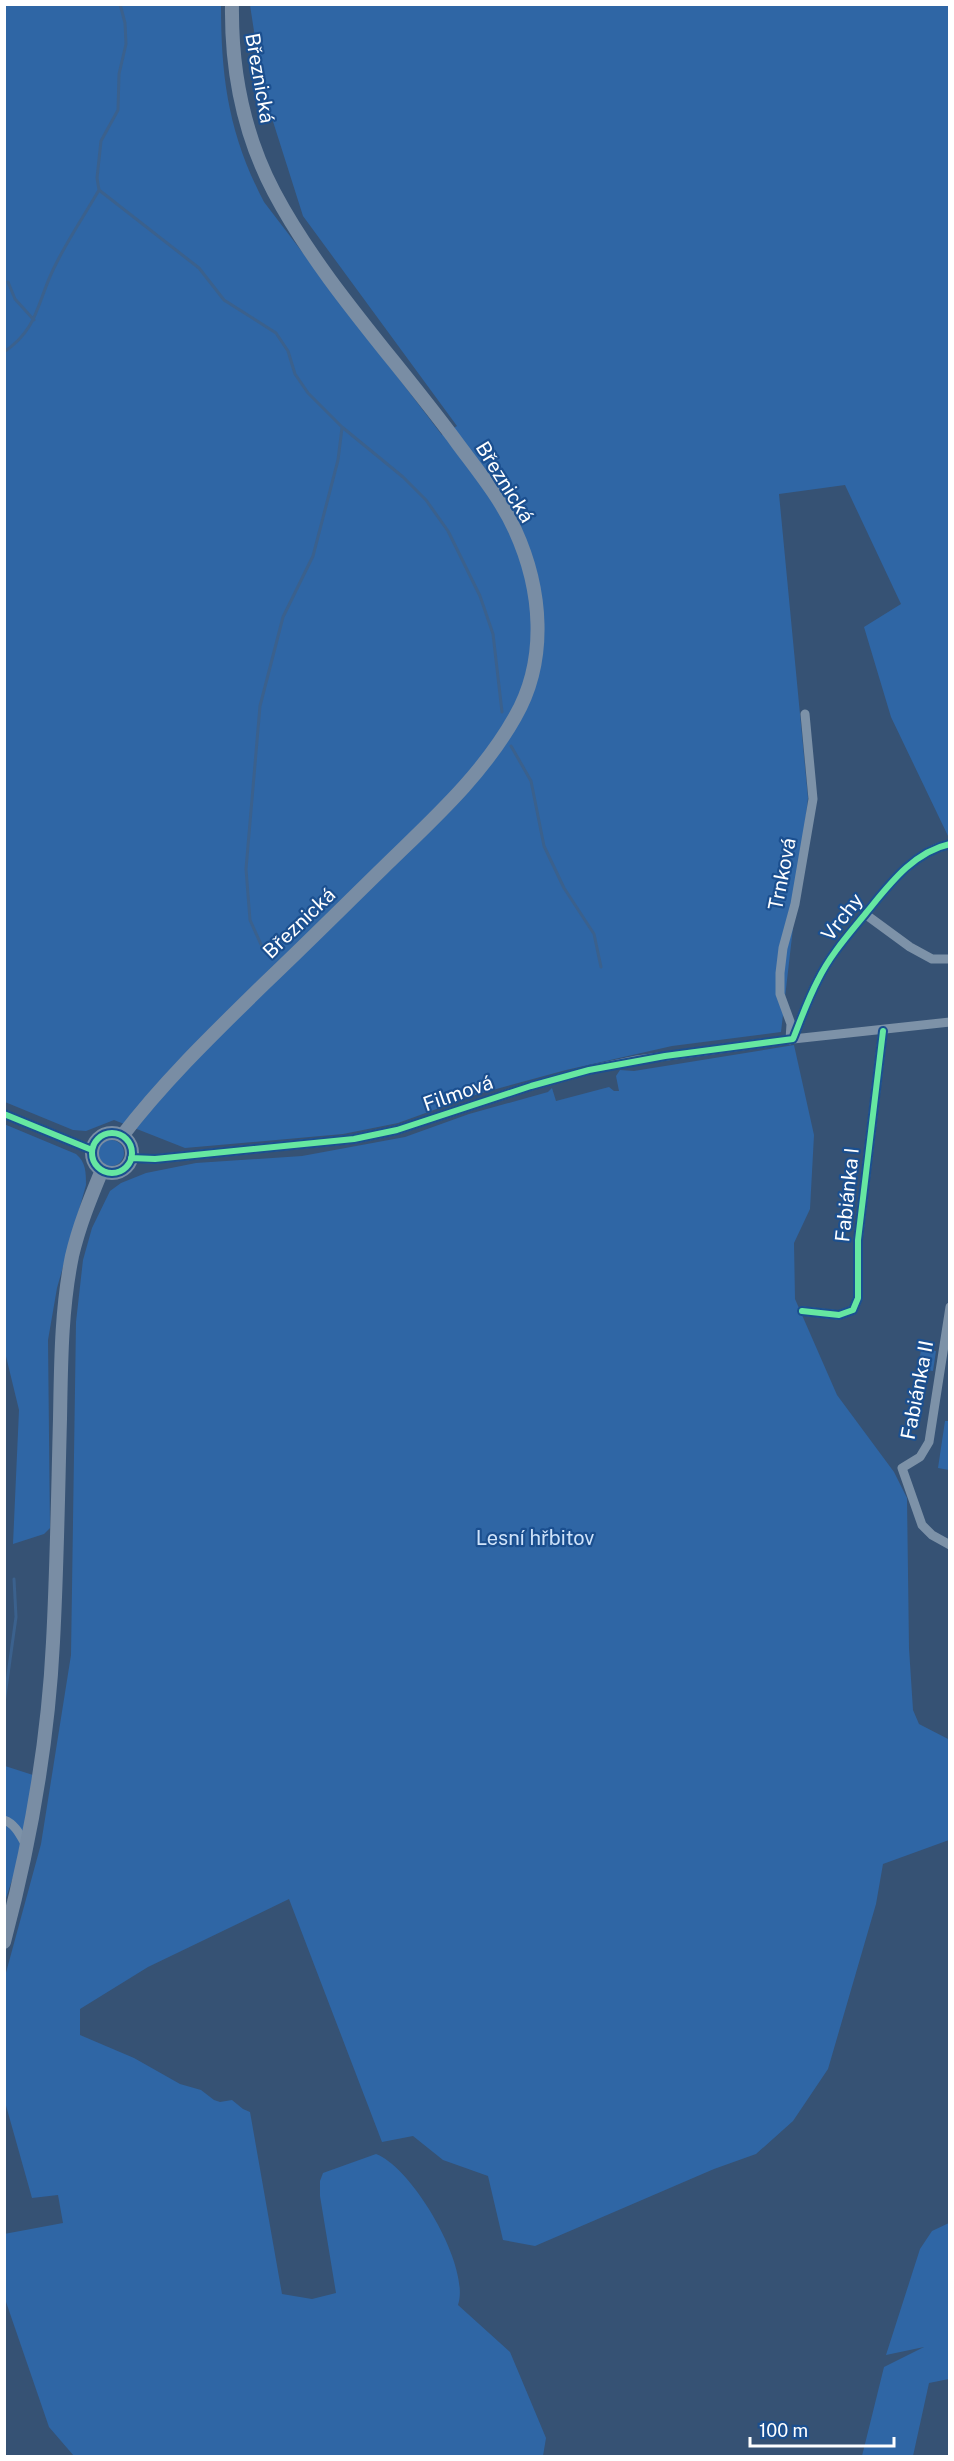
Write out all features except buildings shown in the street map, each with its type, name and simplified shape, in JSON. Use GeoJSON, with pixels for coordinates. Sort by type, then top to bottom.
{"type":"FeatureCollection","features":[{"type":"Feature","properties":{"kind":"main road","name":"Březnická"},"geometry":{"type":"LineString","coordinates":[[122,1136],[165,1084],[211,1036],[423,829],[474,776],[496,748],[517,715],[535,660],[538,638],[536,602],[529,567],[514,529],[501,505],[443,423],[321,264],[284,209],[267,177],[254,148],[240,102],[234,67],[232,4]]}},
{"type":"Feature","properties":{"kind":"main road"},"geometry":{"type":"LineString","coordinates":[[113,1133],[122,1136],[129,1144],[131,1158],[121,1170],[109,1173],[102,1170],[95,1164],[92,1150],[96,1142],[103,1135],[113,1133]]}},
{"type":"Feature","properties":{"kind":"main road"},"geometry":{"type":"LineString","coordinates":[[4,1942],[27,1848],[49,1706],[54,1641],[61,1352],[66,1297],[76,1240],[102,1170]]}},
{"type":"Feature","properties":{"kind":"street","name":"Trnková"},"geometry":{"type":"LineString","coordinates":[[791,1039],[791,1024],[780,994],[780,973],[783,948],[795,904],[813,799],[805,714]]}},
{"type":"Feature","properties":{"kind":"street","name":"Vrchy"},"geometry":{"type":"LineString","coordinates":[[791,1039],[818,979],[845,937],[891,881],[916,860],[941,846],[950,844]]}},
{"type":"Feature","properties":{"kind":"street"},"geometry":{"type":"LineString","coordinates":[[865,914],[925,956],[932,959],[950,959]]}},
{"type":"Feature","properties":{"kind":"street","name":"Filmová"},"geometry":{"type":"LineString","coordinates":[[131,1158],[155,1159],[354,1139],[397,1130],[522,1089],[589,1070],[665,1056],[791,1039],[950,1022]]}},
{"type":"Feature","properties":{"kind":"street","name":"Fabiánka I"},"geometry":{"type":"LineString","coordinates":[[802,1311],[839,1315],[853,1310],[858,1298],[858,1240],[882,1031]]}},
{"type":"Feature","properties":{"kind":"street"},"geometry":{"type":"LineString","coordinates":[[4,1114],[92,1150]]}},
{"type":"Feature","properties":{"kind":"street","name":"Fabiánka II"},"geometry":{"type":"LineString","coordinates":[[950,1307],[929,1442],[920,1457],[902,1468],[922,1526],[932,1536],[950,1545]]}},
{"type":"Feature","properties":{"kind":"street"},"geometry":{"type":"LineString","coordinates":[[4,1820],[10,1822],[27,1848]]}},
{"type":"Feature","properties":{"kind":"green space"},"geometry":{"type":"Polygon","coordinates":[[[4,5],[221,5],[223,58],[229,106],[243,153],[264,202],[442,435],[457,426],[303,216],[263,90],[250,5],[949,5],[949,838],[891,717],[864,627],[901,604],[845,485],[779,494],[808,798],[781,1032],[672,1046],[566,1070],[478,1094],[398,1123],[343,1134],[185,1148],[114,1120],[86,1131],[73,1130],[5,1102],[4,5]]]}},
{"type":"Feature","properties":{"kind":"green space","name":"Lesní hřbitov"},"geometry":{"type":"Polygon","coordinates":[[[794,1045],[814,1135],[810,1209],[794,1243],[795,1299],[837,1395],[894,1472],[907,1498],[909,1648],[913,1710],[919,1724],[950,1740],[949,1840],[883,1864],[876,1904],[828,2069],[793,2121],[756,2154],[714,2169],[535,2246],[503,2240],[488,2176],[443,2160],[413,2136],[382,2142],[289,1899],[148,1967],[80,2009],[80,2035],[134,2058],[180,2084],[201,2090],[214,2100],[220,2102],[232,2100],[250,2112],[282,2294],[312,2299],[336,2293],[320,2196],[320,2181],[323,2173],[376,2154],[391,2163],[422,2198],[448,2244],[460,2288],[458,2305],[510,2352],[546,2438],[543,2456],[74,2456],[49,2427],[5,2299],[4,2234],[63,2223],[58,2195],[32,2198],[5,2102],[4,1980],[41,1844],[71,1655],[76,1322],[83,1260],[92,1228],[110,1191],[121,1183],[146,1173],[196,1163],[302,1156],[405,1137],[469,1114],[548,1092],[552,1088],[556,1101],[609,1087],[614,1091],[619,1091],[616,1076],[620,1070],[634,1071],[794,1045]]]}},
{"type":"Feature","properties":{"kind":"green space"},"geometry":{"type":"Polygon","coordinates":[[[4,1124],[76,1154],[84,1164],[86,1181],[57,1288],[48,1340],[50,1528],[44,1534],[13,1544],[19,1410],[4,1348],[4,1124]]]}},
{"type":"Feature","properties":{"kind":"green space"},"geometry":{"type":"Polygon","coordinates":[[[111,1140],[121,1143],[124,1153],[121,1163],[111,1166],[101,1163],[98,1153],[101,1143],[111,1140]]]}},
{"type":"Feature","properties":{"kind":"green space"},"geometry":{"type":"Polygon","coordinates":[[[921,1349],[936,1351],[933,1371],[918,1369],[921,1349]]]}},
{"type":"Feature","properties":{"kind":"green space"},"geometry":{"type":"Polygon","coordinates":[[[945,1421],[949,1421],[949,1470],[938,1468],[945,1421]]]}},
{"type":"Feature","properties":{"kind":"green space"},"geometry":{"type":"Polygon","coordinates":[[[5,1766],[33,1775],[20,1856],[5,1901],[5,1766]]]}},
{"type":"Feature","properties":{"kind":"green space"},"geometry":{"type":"Polygon","coordinates":[[[949,2223],[949,2379],[929,2383],[913,2456],[862,2456],[884,2367],[924,2347],[886,2355],[920,2249],[932,2231],[949,2223]]]}},
{"type":"Feature","properties":{"kind":"waterway"},"geometry":{"type":"LineString","coordinates":[[120,4],[125,23],[126,44],[119,74],[118,110],[101,141],[97,178],[99,190],[199,268],[224,300],[276,333],[288,351],[295,374],[308,393],[342,427],[403,477],[426,500],[448,531],[480,596],[493,634],[502,712]]}},
{"type":"Feature","properties":{"kind":"waterway"},"geometry":{"type":"LineString","coordinates":[[4,352],[24,334],[30,325],[58,260],[99,190]]}},
{"type":"Feature","properties":{"kind":"waterway"},"geometry":{"type":"LineString","coordinates":[[8,282],[15,299],[34,320]]}},
{"type":"Feature","properties":{"kind":"waterway"},"geometry":{"type":"LineString","coordinates":[[263,949],[250,920],[246,869],[260,706],[283,617],[313,556],[338,460],[342,428]]}},
{"type":"Feature","properties":{"kind":"waterway"},"geometry":{"type":"LineString","coordinates":[[511,746],[531,781],[544,846],[564,888],[594,934],[601,967]]}},
{"type":"Feature","properties":{"kind":"waterway"},"geometry":{"type":"LineString","coordinates":[[4,1703],[16,1617],[14,1579]]}},
{"type":"Feature","properties":{"kind":"cycle path"},"geometry":{"type":"LineString","coordinates":[[131,1158],[155,1159],[354,1139],[397,1130],[531,1086],[589,1070],[665,1056],[793,1039],[811,994],[834,953],[903,871],[924,854],[950,844]]}},
{"type":"Feature","properties":{"kind":"cycle path"},"geometry":{"type":"LineString","coordinates":[[802,1311],[839,1315],[853,1310],[858,1298],[858,1240],[883,1031]]}},
{"type":"Feature","properties":{"kind":"cycle path"},"geometry":{"type":"LineString","coordinates":[[4,1114],[92,1150]]}},
{"type":"Feature","properties":{"kind":"cycle path"},"geometry":{"type":"LineString","coordinates":[[112,1133],[126,1139],[132,1153],[126,1167],[112,1173],[98,1167],[92,1153],[98,1139],[112,1133]]}}]}
